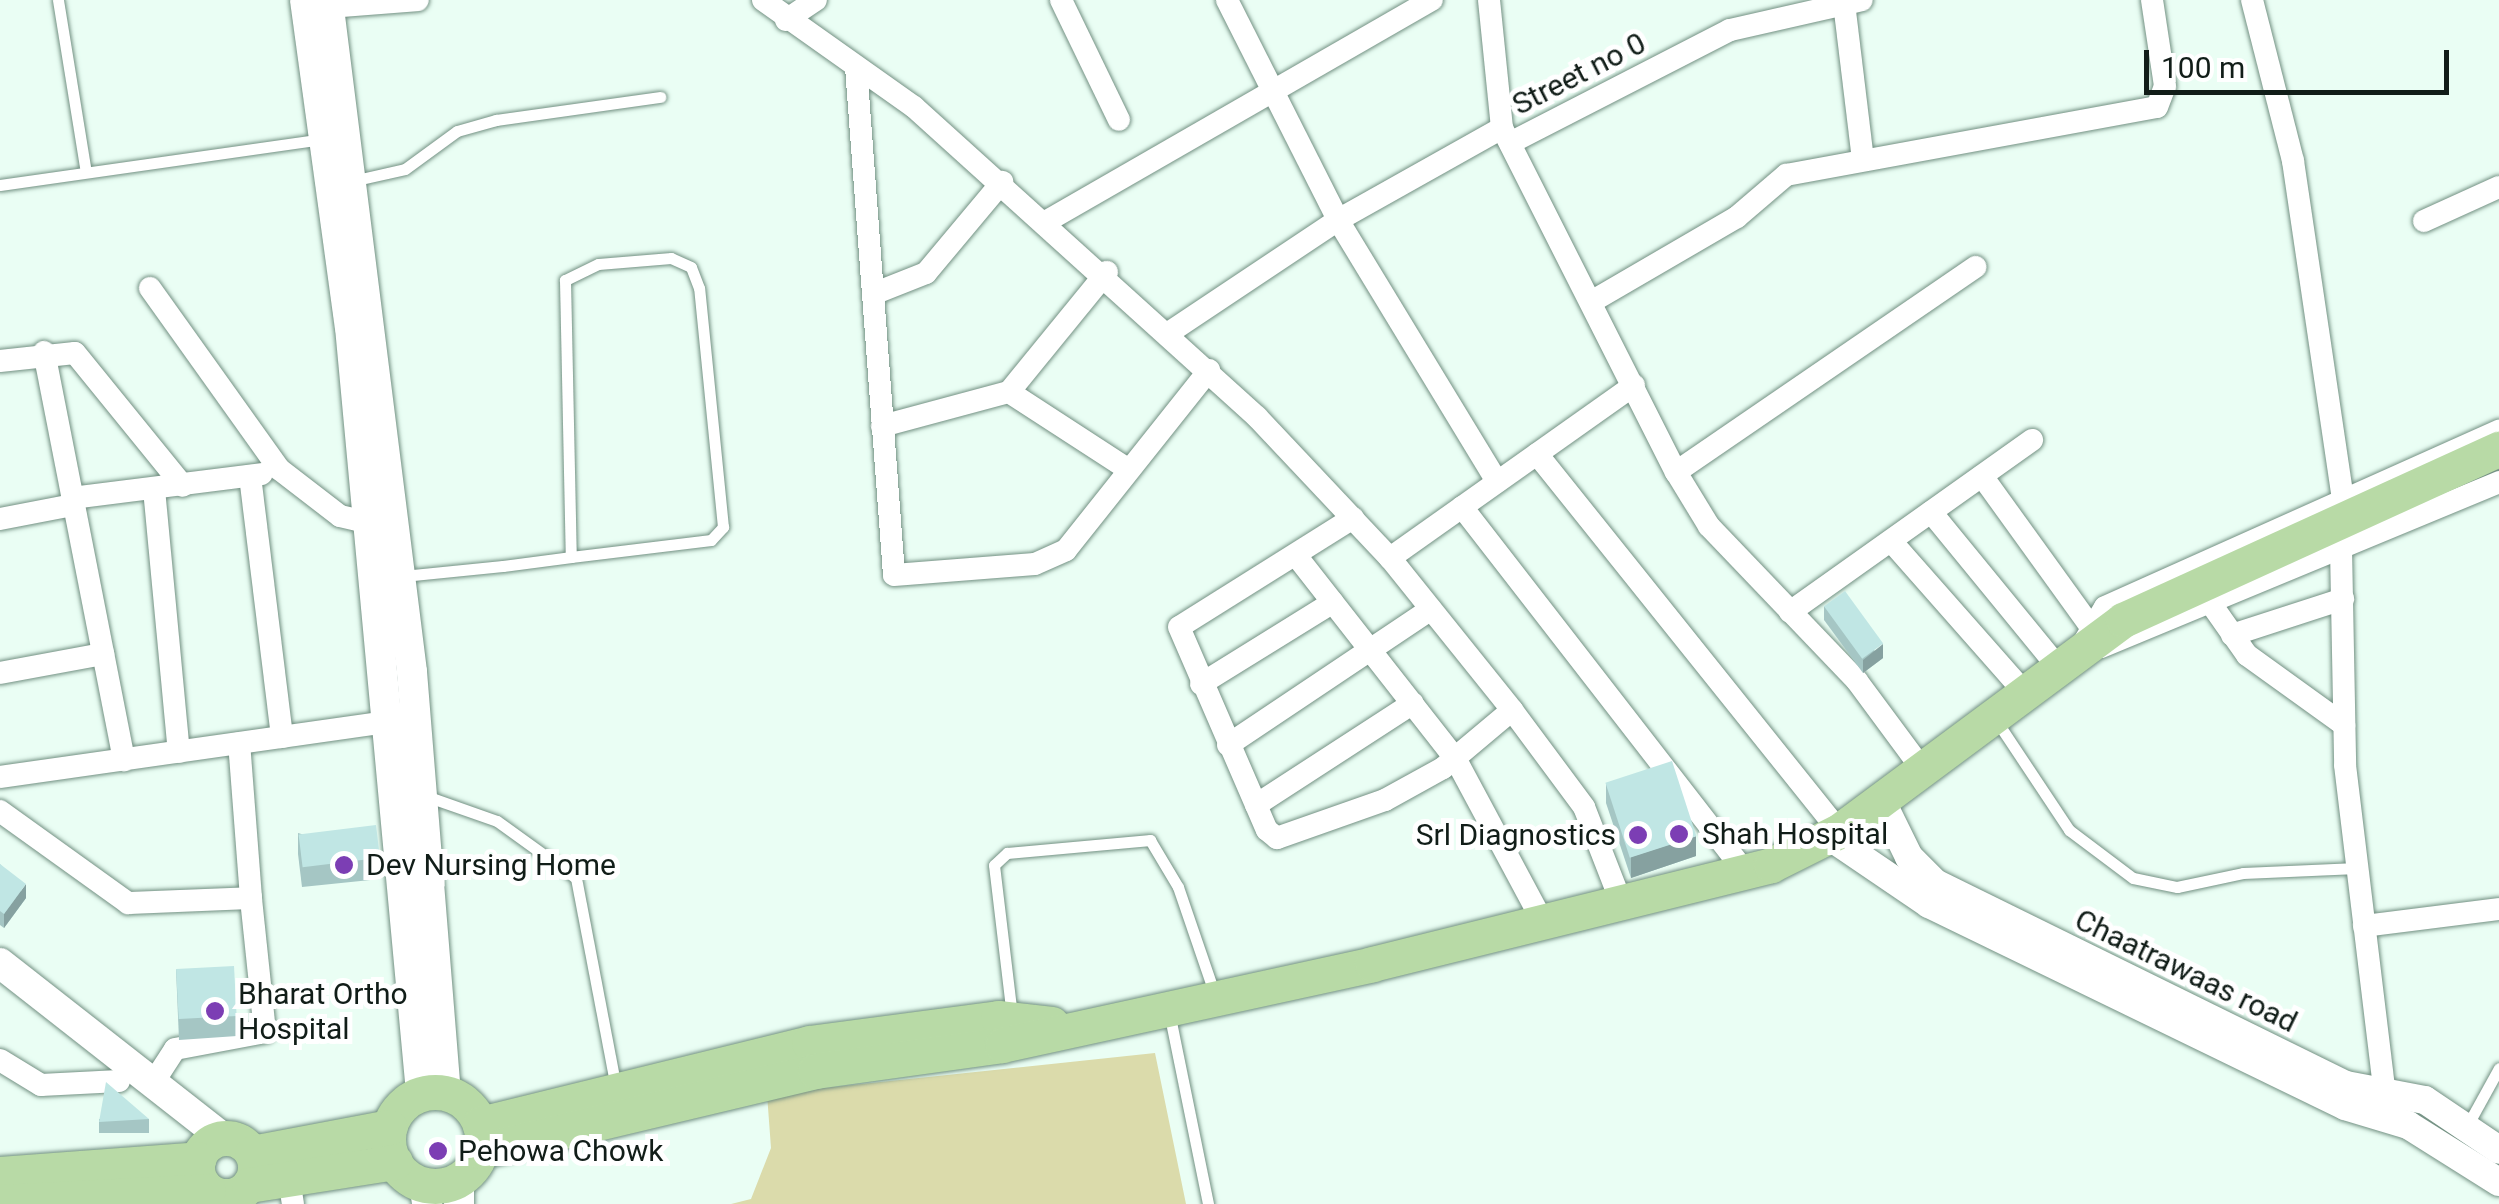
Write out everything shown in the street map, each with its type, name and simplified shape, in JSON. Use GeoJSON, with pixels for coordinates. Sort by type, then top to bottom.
{"type":"FeatureCollection","features":[{"type":"Feature","properties":{"kind":"main road"},"geometry":{"type":"LineString","coordinates":[[317,4],[324,140],[370,523],[388,576]]}},
{"type":"Feature","properties":{"kind":"main road"},"geometry":{"type":"LineString","coordinates":[[317,4],[352,181],[403,720],[433,1093],[470,1164]]}},
{"type":"Feature","properties":{"kind":"main road"},"geometry":{"type":"LineString","coordinates":[[751,1072],[1071,1026],[1543,922],[1745,872],[1834,833],[1993,716],[2075,647],[2123,620],[2499,449]]}},
{"type":"Feature","properties":{"kind":"main road"},"geometry":{"type":"LineString","coordinates":[[403,720],[422,795],[433,1093]]}},
{"type":"Feature","properties":{"kind":"main road"},"geometry":{"type":"LineString","coordinates":[[0,963],[153,1083],[222,1162]]}},
{"type":"Feature","properties":{"kind":"main road"},"geometry":{"type":"LineString","coordinates":[[0,986],[222,1162],[291,1191],[395,1162]]}},
{"type":"Feature","properties":{"kind":"main road"},"geometry":{"type":"LineString","coordinates":[[390,1127],[395,1162],[426,1194],[470,1164],[619,1104],[751,1072],[1012,1019],[1071,1026]]}},
{"type":"Feature","properties":{"kind":"main road"},"geometry":{"type":"LineString","coordinates":[[0,1202],[58,1202],[390,1127],[433,1093]]}},
{"type":"Feature","properties":{"kind":"main road"},"geometry":{"type":"LineString","coordinates":[[0,1174],[222,1162]]}},
{"type":"Feature","properties":{"kind":"street"},"geometry":{"type":"LineString","coordinates":[[317,4],[418,0]]}},
{"type":"Feature","properties":{"kind":"street"},"geometry":{"type":"LineString","coordinates":[[763,0],[856,67],[1002,182],[1106,272],[1209,370],[1353,518],[1431,609],[1584,806],[1620,902]]}},
{"type":"Feature","properties":{"kind":"street"},"geometry":{"type":"LineString","coordinates":[[786,20],[816,0]]}},
{"type":"Feature","properties":{"kind":"street"},"geometry":{"type":"LineString","coordinates":[[1062,0],[1119,120]]}},
{"type":"Feature","properties":{"kind":"street"},"geometry":{"type":"LineString","coordinates":[[1227,0],[1338,220],[1497,482]]}},
{"type":"Feature","properties":{"kind":"street"},"geometry":{"type":"LineString","coordinates":[[1047,221],[1432,0]]}},
{"type":"Feature","properties":{"kind":"street"},"geometry":{"type":"LineString","coordinates":[[1488,0],[1506,136],[1676,472],[1708,526],[1858,681],[1922,769]]}},
{"type":"Feature","properties":{"kind":"street"},"geometry":{"type":"LineString","coordinates":[[1592,302],[1737,217],[1773,182],[1863,159],[2157,107],[2165,86],[2152,0]]}},
{"type":"Feature","properties":{"kind":"street"},"geometry":{"type":"LineString","coordinates":[[2252,0],[2293,161],[2343,498]]}},
{"type":"Feature","properties":{"kind":"street"},"geometry":{"type":"LineString","coordinates":[[1853,1],[1863,159]]}},
{"type":"Feature","properties":{"kind":"street","name":"Street no 0"},"geometry":{"type":"LineString","coordinates":[[1170,332],[1338,220],[1506,136],[1730,30],[1853,1]]}},
{"type":"Feature","properties":{"kind":"street"},"geometry":{"type":"LineString","coordinates":[[856,67],[890,567],[900,578],[1035,564],[1066,550],[1209,370]]}},
{"type":"Feature","properties":{"kind":"street"},"geometry":{"type":"LineString","coordinates":[[873,294],[926,273],[1002,182]]}},
{"type":"Feature","properties":{"kind":"street"},"geometry":{"type":"LineString","coordinates":[[2424,220],[2499,187]]}},
{"type":"Feature","properties":{"kind":"street"},"geometry":{"type":"LineString","coordinates":[[1676,472],[1976,266]]}},
{"type":"Feature","properties":{"kind":"street"},"geometry":{"type":"LineString","coordinates":[[882,426],[1009,392],[1106,272]]}},
{"type":"Feature","properties":{"kind":"street"},"geometry":{"type":"LineString","coordinates":[[150,288],[279,469],[340,516],[370,523]]}},
{"type":"Feature","properties":{"kind":"street"},"geometry":{"type":"LineString","coordinates":[[0,361],[44,352],[75,353],[183,486]]}},
{"type":"Feature","properties":{"kind":"street"},"geometry":{"type":"LineString","coordinates":[[44,352],[124,760]]}},
{"type":"Feature","properties":{"kind":"street"},"geometry":{"type":"LineString","coordinates":[[1390,558],[1634,385]]}},
{"type":"Feature","properties":{"kind":"street"},"geometry":{"type":"LineString","coordinates":[[1009,392],[1129,470]]}},
{"type":"Feature","properties":{"kind":"street"},"geometry":{"type":"LineString","coordinates":[[2075,647],[2190,563],[2499,431]]}},
{"type":"Feature","properties":{"kind":"street"},"geometry":{"type":"LineString","coordinates":[[1790,612],[2032,440]]}},
{"type":"Feature","properties":{"kind":"street"},"geometry":{"type":"LineString","coordinates":[[1538,454],[1834,833],[1929,904],[2386,1106],[2499,1182]]}},
{"type":"Feature","properties":{"kind":"street"},"geometry":{"type":"LineString","coordinates":[[0,519],[72,502],[279,469]]}},
{"type":"Feature","properties":{"kind":"street"},"geometry":{"type":"LineString","coordinates":[[250,476],[282,737]]}},
{"type":"Feature","properties":{"kind":"street"},"geometry":{"type":"LineString","coordinates":[[1982,476],[2075,647]]}},
{"type":"Feature","properties":{"kind":"street"},"geometry":{"type":"LineString","coordinates":[[2075,647],[2209,602],[2499,482]]}},
{"type":"Feature","properties":{"kind":"street"},"geometry":{"type":"LineString","coordinates":[[154,489],[180,752]]}},
{"type":"Feature","properties":{"kind":"street"},"geometry":{"type":"LineString","coordinates":[[1462,507],[1745,872]]}},
{"type":"Feature","properties":{"kind":"street"},"geometry":{"type":"LineString","coordinates":[[1931,512],[2075,647]]}},
{"type":"Feature","properties":{"kind":"street"},"geometry":{"type":"LineString","coordinates":[[1353,518],[1298,558],[1183,619],[1179,634],[1256,805],[1277,838],[1384,800],[1455,758],[1512,710]]}},
{"type":"Feature","properties":{"kind":"street"},"geometry":{"type":"LineString","coordinates":[[1891,541],[2024,692]]}},
{"type":"Feature","properties":{"kind":"street"},"geometry":{"type":"LineString","coordinates":[[2341,548],[2344,725],[2386,1106]]}},
{"type":"Feature","properties":{"kind":"street"},"geometry":{"type":"LineString","coordinates":[[1298,558],[1455,758],[1543,922]]}},
{"type":"Feature","properties":{"kind":"street"},"geometry":{"type":"LineString","coordinates":[[2232,635],[2344,600]]}},
{"type":"Feature","properties":{"kind":"street"},"geometry":{"type":"LineString","coordinates":[[1202,684],[1333,602]]}},
{"type":"Feature","properties":{"kind":"street"},"geometry":{"type":"LineString","coordinates":[[2209,602],[2232,635],[2310,707],[2344,725]]}},
{"type":"Feature","properties":{"kind":"street"},"geometry":{"type":"LineString","coordinates":[[1228,745],[1374,654],[1431,609]]}},
{"type":"Feature","properties":{"kind":"street"},"geometry":{"type":"LineString","coordinates":[[0,673],[103,654]]}},
{"type":"Feature","properties":{"kind":"street"},"geometry":{"type":"LineString","coordinates":[[1256,805],[1413,702]]}},
{"type":"Feature","properties":{"kind":"street"},"geometry":{"type":"LineString","coordinates":[[0,777],[403,720]]}},
{"type":"Feature","properties":{"kind":"street"},"geometry":{"type":"LineString","coordinates":[[153,1083],[175,1050],[264,1032],[239,744]]}},
{"type":"Feature","properties":{"kind":"street","name":"Chaatrawaas road"},"geometry":{"type":"LineString","coordinates":[[1880,800],[1909,857],[1935,882],[2386,1106],[2425,1100],[2499,1150]]}},
{"type":"Feature","properties":{"kind":"street"},"geometry":{"type":"LineString","coordinates":[[0,811],[128,903],[251,898]]}},
{"type":"Feature","properties":{"kind":"street"},"geometry":{"type":"LineString","coordinates":[[2364,926],[2499,909]]}},
{"type":"Feature","properties":{"kind":"street"},"geometry":{"type":"LineString","coordinates":[[0,1060],[41,1085],[119,1081]]}},
{"type":"Feature","properties":{"kind":"lane"},"geometry":{"type":"LineString","coordinates":[[58,0],[86,172]]}},
{"type":"Feature","properties":{"kind":"lane"},"geometry":{"type":"LineString","coordinates":[[352,181],[405,169],[484,124],[660,98]]}},
{"type":"Feature","properties":{"kind":"lane"},"geometry":{"type":"LineString","coordinates":[[0,185],[324,140]]}},
{"type":"Feature","properties":{"kind":"lane"},"geometry":{"type":"LineString","coordinates":[[388,576],[571,557],[710,540],[723,527],[699,288],[691,267],[671,258],[598,264],[565,280],[571,557]]}},
{"type":"Feature","properties":{"kind":"lane"},"geometry":{"type":"LineString","coordinates":[[1993,716],[2069,830],[2133,878],[2177,888],[2244,873],[2358,868]]}},
{"type":"Feature","properties":{"kind":"lane"},"geometry":{"type":"LineString","coordinates":[[422,795],[496,821],[576,878],[619,1104]]}},
{"type":"Feature","properties":{"kind":"lane"},"geometry":{"type":"LineString","coordinates":[[1012,1019],[994,865],[1008,852],[1150,840],[1164,853],[1215,996]]}},
{"type":"Feature","properties":{"kind":"lane"},"geometry":{"type":"LineString","coordinates":[[1168,1006],[1208,1204]]}},
{"type":"Feature","properties":{"kind":"lane"},"geometry":{"type":"LineString","coordinates":[[2466,1128],[2499,1068]]}},
{"type":"Feature","properties":{"kind":"green space"},"geometry":{"type":"Polygon","coordinates":[[[1155,1053],[1186,1204],[731,1204],[751,1199],[771,1148],[767,1094],[1155,1053]]]}},
{"type":"Feature","properties":{"kind":"building"},"geometry":{"type":"Polygon","coordinates":[[[1845,591],[1883,644],[1862,659],[1824,606],[1845,591]]]}},
{"type":"Feature","properties":{"kind":"building"},"geometry":{"type":"Polygon","coordinates":[[[1672,761],[1696,836],[1630,858],[1605,783],[1672,761]]]}},
{"type":"Feature","properties":{"kind":"building"},"geometry":{"type":"Polygon","coordinates":[[[376,825],[380,858],[303,867],[299,835],[376,825]]]}},
{"type":"Feature","properties":{"kind":"building"},"geometry":{"type":"Polygon","coordinates":[[[0,864],[26,884],[4,914],[0,911],[0,864]]]}},
{"type":"Feature","properties":{"kind":"building"},"geometry":{"type":"Polygon","coordinates":[[[234,966],[237,1016],[179,1019],[176,969],[234,966]]]}},
{"type":"Feature","properties":{"kind":"building"},"geometry":{"type":"Polygon","coordinates":[[[106,1082],[149,1119],[99,1122],[106,1082]]]}},
{"type":"Feature","properties":{"kind":"place","name":"Shah Hospital"},"geometry":{"type":"Point","coordinates":[1679,834]}},
{"type":"Feature","properties":{"kind":"place","name":"Srl Diagnostics"},"geometry":{"type":"Point","coordinates":[1638,835]}},
{"type":"Feature","properties":{"kind":"place","name":"Dev Nursing Home"},"geometry":{"type":"Point","coordinates":[344,865]}},
{"type":"Feature","properties":{"kind":"place","name":"Bharat Ortho Hospital"},"geometry":{"type":"Point","coordinates":[215,1011]}},
{"type":"Feature","properties":{"kind":"place","name":"Pehowa Chowk"},"geometry":{"type":"Point","coordinates":[438,1151]}}]}
